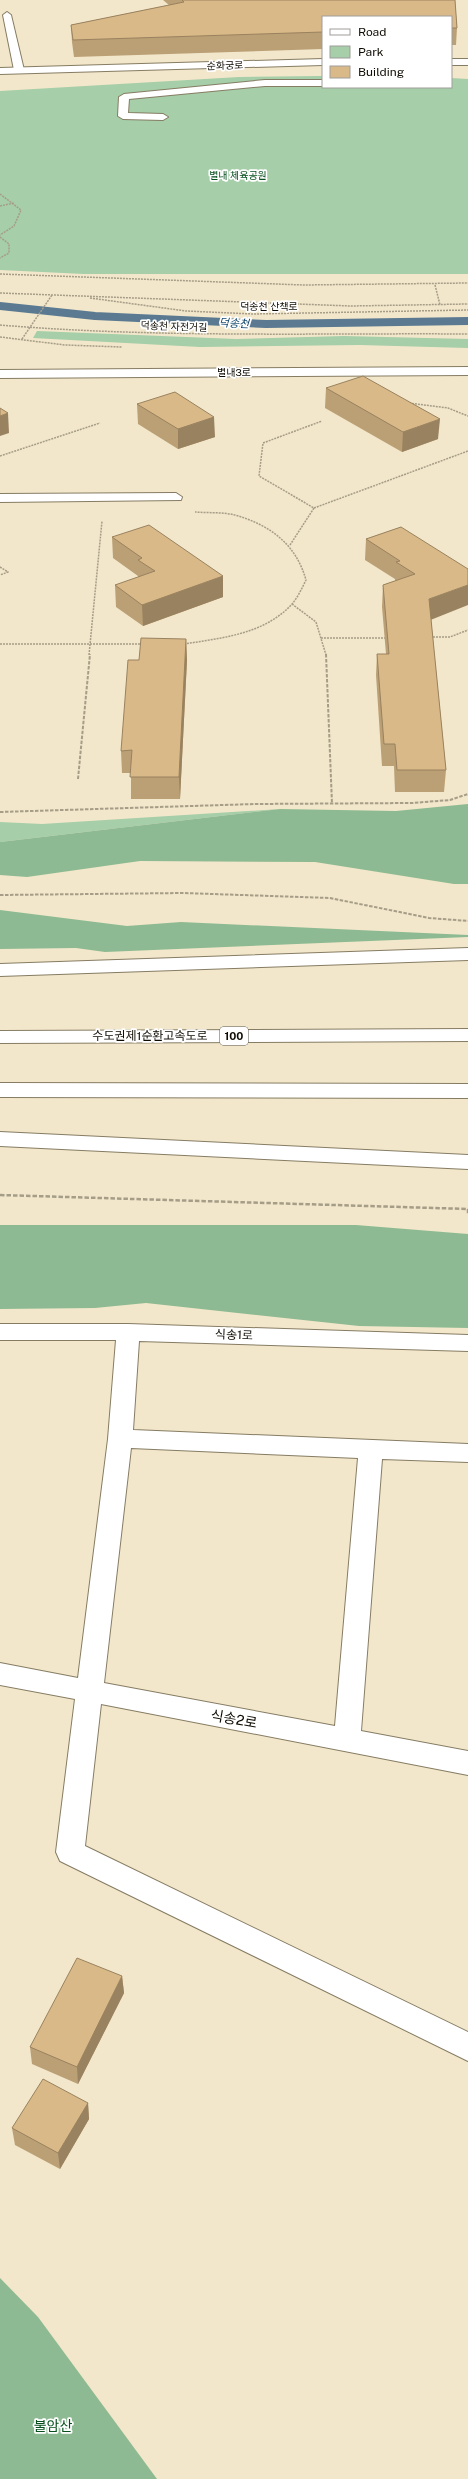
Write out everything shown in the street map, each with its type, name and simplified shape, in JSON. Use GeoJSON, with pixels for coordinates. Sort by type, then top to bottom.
{"type":"FeatureCollection","features":[{"type":"Feature","properties":{"kind":"main road","name":"순화궁로"},"geometry":{"type":"LineString","coordinates":[[0,71],[322,62]]}},
{"type":"Feature","properties":{"kind":"main road"},"geometry":{"type":"LineString","coordinates":[[452,62],[468,62]]}},
{"type":"Feature","properties":{"kind":"main road","name":"순화궁로"},"geometry":{"type":"LineString","coordinates":[[0,82],[127,67]]}},
{"type":"Feature","properties":{"kind":"main road","name":"별내3로"},"geometry":{"type":"LineString","coordinates":[[0,374],[468,371]]}},
{"type":"Feature","properties":{"kind":"main road"},"geometry":{"type":"LineString","coordinates":[[0,970],[468,954]]}},
{"type":"Feature","properties":{"kind":"main road","name":"수도권제1순환고속도로"},"geometry":{"type":"LineString","coordinates":[[0,1037],[468,1035]]}},
{"type":"Feature","properties":{"kind":"main road"},"geometry":{"type":"LineString","coordinates":[[0,1090],[468,1090]]}},
{"type":"Feature","properties":{"kind":"main road"},"geometry":{"type":"LineString","coordinates":[[0,1139],[468,1162]]}},
{"type":"Feature","properties":{"kind":"main road","name":"식송1로"},"geometry":{"type":"LineString","coordinates":[[0,1332],[128,1332],[468,1343]]}},
{"type":"Feature","properties":{"kind":"main road"},"geometry":{"type":"LineString","coordinates":[[128,1332],[120,1439],[70,1852],[468,2047]]}},
{"type":"Feature","properties":{"kind":"main road"},"geometry":{"type":"LineString","coordinates":[[120,1439],[371,1450],[468,1452]]}},
{"type":"Feature","properties":{"kind":"main road"},"geometry":{"type":"LineString","coordinates":[[347,1739],[371,1450]]}},
{"type":"Feature","properties":{"kind":"main road","name":"식송2로"},"geometry":{"type":"LineString","coordinates":[[0,1674],[90,1693],[347,1739],[468,1763]]}},
{"type":"Feature","properties":{"kind":"lane"},"geometry":{"type":"LineString","coordinates":[[7,15],[19,70]]}},
{"type":"Feature","properties":{"kind":"lane"},"geometry":{"type":"LineString","coordinates":[[163,117],[122,116],[124,97],[265,83],[322,83]]}},
{"type":"Feature","properties":{"kind":"lane"},"geometry":{"type":"LineString","coordinates":[[0,498],[176,498]]}},
{"type":"Feature","properties":{"kind":"path"},"geometry":{"type":"LineString","coordinates":[[0,194],[22,210],[17,224],[6,234],[0,236],[9,244],[9,253],[0,258]]}},
{"type":"Feature","properties":{"kind":"path"},"geometry":{"type":"LineString","coordinates":[[0,206],[14,203]]}},
{"type":"Feature","properties":{"kind":"path"},"geometry":{"type":"LineString","coordinates":[[0,274],[304,285],[435,285],[468,283]]}},
{"type":"Feature","properties":{"kind":"path"},"geometry":{"type":"LineString","coordinates":[[435,285],[440,305]]}},
{"type":"Feature","properties":{"kind":"path"},"geometry":{"type":"LineString","coordinates":[[0,292],[351,306],[468,304]]}},
{"type":"Feature","properties":{"kind":"path"},"geometry":{"type":"LineString","coordinates":[[22,339],[52,295]]}},
{"type":"Feature","properties":{"kind":"path","name":"덕송천 산책로"},"geometry":{"type":"LineString","coordinates":[[72,296],[201,312],[253,314],[468,310]]}},
{"type":"Feature","properties":{"kind":"path","name":"덕송천 자전거길"},"geometry":{"type":"LineString","coordinates":[[0,325],[29,328],[233,335],[339,332],[468,334]]}},
{"type":"Feature","properties":{"kind":"path"},"geometry":{"type":"LineString","coordinates":[[406,403],[420,403],[448,408],[468,416]]}},
{"type":"Feature","properties":{"kind":"path"},"geometry":{"type":"LineString","coordinates":[[314,508],[259,476],[263,443],[322,421]]}},
{"type":"Feature","properties":{"kind":"path"},"geometry":{"type":"LineString","coordinates":[[0,456],[100,423]]}},
{"type":"Feature","properties":{"kind":"path"},"geometry":{"type":"LineString","coordinates":[[290,544],[314,508],[468,451]]}},
{"type":"Feature","properties":{"kind":"path"},"geometry":{"type":"LineString","coordinates":[[183,644],[237,636],[270,621],[292,604],[306,580],[302,565],[290,544],[262,526],[234,515],[190,512]]}},
{"type":"Feature","properties":{"kind":"path"},"geometry":{"type":"LineString","coordinates":[[78,779],[102,518]]}},
{"type":"Feature","properties":{"kind":"path"},"geometry":{"type":"LineString","coordinates":[[0,567],[8,572],[0,575]]}},
{"type":"Feature","properties":{"kind":"path"},"geometry":{"type":"LineString","coordinates":[[292,604],[316,622],[326,651],[332,804]]}},
{"type":"Feature","properties":{"kind":"path"},"geometry":{"type":"LineString","coordinates":[[428,637],[450,637],[468,630]]}},
{"type":"Feature","properties":{"kind":"path"},"geometry":{"type":"LineString","coordinates":[[322,638],[390,638]]}},
{"type":"Feature","properties":{"kind":"path"},"geometry":{"type":"LineString","coordinates":[[0,644],[145,644]]}},
{"type":"Feature","properties":{"kind":"path"},"geometry":{"type":"LineString","coordinates":[[0,812],[255,804],[412,803],[450,800],[468,794]]}},
{"type":"Feature","properties":{"kind":"path"},"geometry":{"type":"LineString","coordinates":[[0,895],[183,893],[322,898],[429,918],[468,921]]}},
{"type":"Feature","properties":{"kind":"path"},"geometry":{"type":"LineString","coordinates":[[0,1195],[468,1209],[468,1214]]}},
{"type":"Feature","properties":{"kind":"green space","name":"별내 체육공원"},"geometry":{"type":"Polygon","coordinates":[[[322,76],[322,88],[452,88],[452,78],[468,79],[468,274],[84,274],[0,270],[0,91],[239,77],[322,76]]]}},
{"type":"Feature","properties":{"kind":"green space"},"geometry":{"type":"Polygon","coordinates":[[[37,331],[236,339],[344,336],[468,339],[468,348],[360,345],[200,347],[33,338],[37,331]]]}},
{"type":"Feature","properties":{"kind":"green space"},"geometry":{"type":"Polygon","coordinates":[[[468,804],[468,884],[454,884],[315,862],[140,861],[27,877],[0,875],[0,842],[280,809],[396,811],[468,804]]]}},
{"type":"Feature","properties":{"kind":"green space"},"geometry":{"type":"Polygon","coordinates":[[[280,809],[0,842],[0,822],[42,824],[280,809]]]}},
{"type":"Feature","properties":{"kind":"green space"},"geometry":{"type":"Polygon","coordinates":[[[0,910],[127,926],[181,922],[468,935],[468,937],[105,952],[76,948],[0,949],[0,910]]]}},
{"type":"Feature","properties":{"kind":"green space"},"geometry":{"type":"Polygon","coordinates":[[[0,1225],[356,1225],[468,1234],[468,1328],[359,1326],[146,1303],[95,1308],[0,1309],[0,1225]]]}},
{"type":"Feature","properties":{"kind":"green space","name":"불암산"},"geometry":{"type":"Polygon","coordinates":[[[0,2278],[38,2317],[157,2479],[0,2479],[0,2278]]]}},
{"type":"Feature","properties":{"kind":"building"},"geometry":{"type":"Polygon","coordinates":[[[182,0],[455,0],[457,28],[452,28],[452,16],[322,16],[322,32],[73,40],[71,25],[184,2],[182,0]]]}},
{"type":"Feature","properties":{"kind":"building"},"geometry":{"type":"Polygon","coordinates":[[[363,376],[440,419],[403,432],[326,388],[363,376]]]}},
{"type":"Feature","properties":{"kind":"building"},"geometry":{"type":"Polygon","coordinates":[[[175,392],[214,417],[178,429],[137,404],[175,392]]]}},
{"type":"Feature","properties":{"kind":"building"},"geometry":{"type":"Polygon","coordinates":[[[0,408],[8,413],[0,416],[0,408]]]}},
{"type":"Feature","properties":{"kind":"building"},"geometry":{"type":"Polygon","coordinates":[[[149,525],[223,576],[142,605],[115,585],[155,571],[138,560],[142,558],[112,537],[149,525]]]}},
{"type":"Feature","properties":{"kind":"building"},"geometry":{"type":"Polygon","coordinates":[[[401,527],[468,569],[468,585],[429,599],[446,770],[397,770],[395,744],[384,744],[377,654],[389,654],[383,585],[415,574],[396,562],[400,561],[366,539],[401,527]]]}},
{"type":"Feature","properties":{"kind":"building"},"geometry":{"type":"Polygon","coordinates":[[[141,638],[186,639],[179,777],[130,777],[132,750],[121,751],[128,660],[139,660],[141,638]]]}},
{"type":"Feature","properties":{"kind":"building"},"geometry":{"type":"Polygon","coordinates":[[[77,1958],[122,1976],[77,2067],[30,2047],[77,1958]]]}},
{"type":"Feature","properties":{"kind":"building"},"geometry":{"type":"Polygon","coordinates":[[[43,2079],[88,2103],[58,2153],[12,2128],[43,2079]]]}},
{"type":"Feature","properties":{"kind":"waterway","name":"덕송천"},"geometry":{"type":"LineString","coordinates":[[0,306],[95,316],[266,324],[468,321]]}}]}
